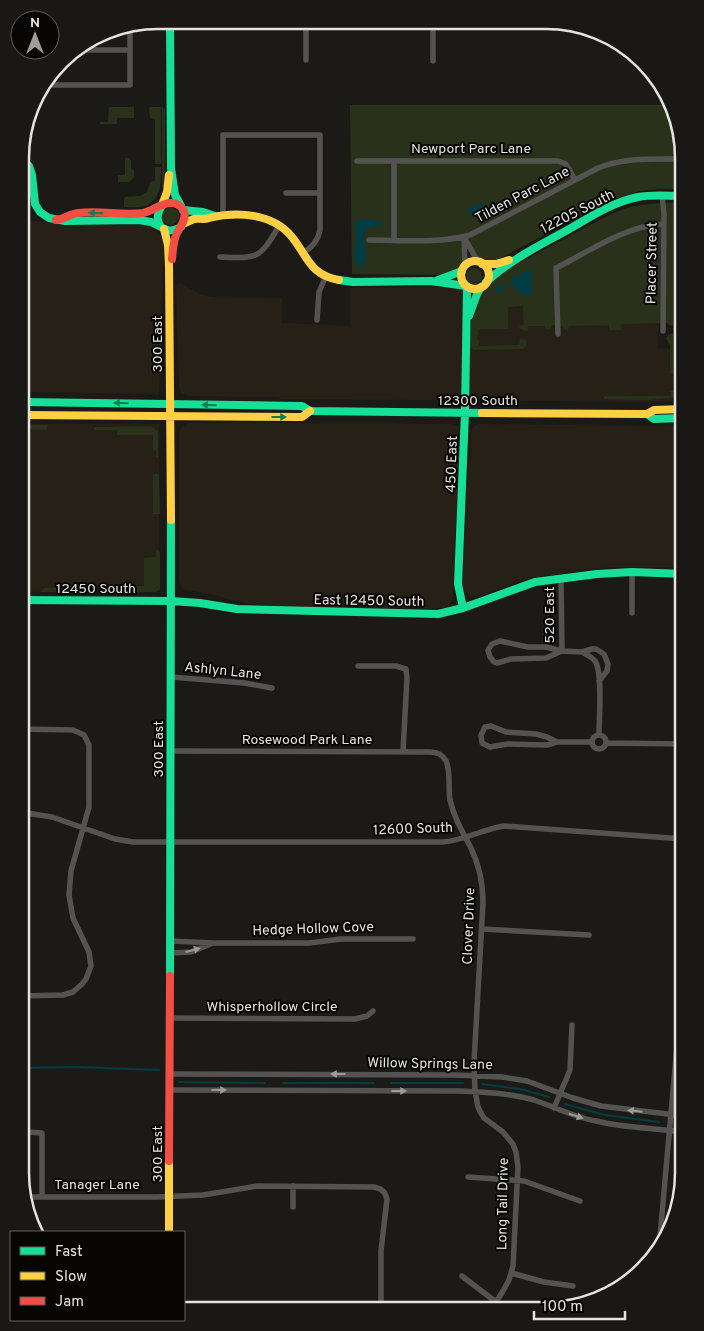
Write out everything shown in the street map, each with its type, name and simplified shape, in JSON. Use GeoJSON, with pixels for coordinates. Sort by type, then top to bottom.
{"type":"FeatureCollection","features":[{"type":"Feature","properties":{"kind":"street"},"geometry":{"type":"LineString","coordinates":[[170,29],[171,168],[175,195],[185,217],[182,225]]}},
{"type":"Feature","properties":{"kind":"street"},"geometry":{"type":"LineString","coordinates":[[306,29],[306,60]]}},
{"type":"Feature","properties":{"kind":"street"},"geometry":{"type":"LineString","coordinates":[[433,29],[433,61]]}},
{"type":"Feature","properties":{"kind":"street"},"geometry":{"type":"LineString","coordinates":[[52,84],[130,85],[130,32]]}},
{"type":"Feature","properties":{"kind":"street"},"geometry":{"type":"LineString","coordinates":[[87,50],[130,50]]}},
{"type":"Feature","properties":{"kind":"street"},"geometry":{"type":"LineString","coordinates":[[219,216],[223,135],[320,135],[319,234],[314,244],[302,253]]}},
{"type":"Feature","properties":{"kind":"street","name":"Tilden Parc Lane"},"geometry":{"type":"LineString","coordinates":[[369,240],[445,240],[464,237],[598,168],[619,161],[675,159]]}},
{"type":"Feature","properties":{"kind":"street","name":"Newport Parc Lane"},"geometry":{"type":"LineString","coordinates":[[357,161],[558,161],[566,164],[575,180]]}},
{"type":"Feature","properties":{"kind":"street"},"geometry":{"type":"LineString","coordinates":[[394,161],[394,240]]}},
{"type":"Feature","properties":{"kind":"street"},"geometry":{"type":"LineString","coordinates":[[29,168],[32,172],[36,206],[43,214],[56,220],[139,220],[151,222],[167,230],[174,230],[195,220],[219,216],[244,215],[260,217],[279,226],[288,234],[312,267],[326,276],[344,281],[431,281],[474,289],[484,285],[488,273],[464,237]]}},
{"type":"Feature","properties":{"kind":"street"},"geometry":{"type":"LineString","coordinates":[[162,228],[158,224],[156,216],[167,192],[171,168]]}},
{"type":"Feature","properties":{"kind":"street"},"geometry":{"type":"LineString","coordinates":[[286,193],[320,192]]}},
{"type":"Feature","properties":{"kind":"street","name":"12205 South"},"geometry":{"type":"LineString","coordinates":[[484,285],[515,258],[608,208],[631,199],[652,195],[675,196]]}},
{"type":"Feature","properties":{"kind":"street","name":"Placer Street"},"geometry":{"type":"LineString","coordinates":[[662,196],[664,214],[663,330]]}},
{"type":"Feature","properties":{"kind":"street"},"geometry":{"type":"LineString","coordinates":[[56,220],[78,213],[141,214],[172,202],[194,212],[219,216]]}},
{"type":"Feature","properties":{"kind":"street"},"geometry":{"type":"LineString","coordinates":[[558,334],[556,268],[626,232],[644,226],[663,224]]}},
{"type":"Feature","properties":{"kind":"street","name":"300 East"},"geometry":{"type":"LineString","coordinates":[[170,266],[175,237],[182,225]]}},
{"type":"Feature","properties":{"kind":"street"},"geometry":{"type":"LineString","coordinates":[[220,258],[248,258],[259,254],[266,248],[279,226]]}},
{"type":"Feature","properties":{"kind":"street","name":"300 East"},"geometry":{"type":"LineString","coordinates":[[162,228],[168,245],[170,266],[171,842],[169,1231]]}},
{"type":"Feature","properties":{"kind":"street"},"geometry":{"type":"LineString","coordinates":[[464,237],[462,279],[466,286]]}},
{"type":"Feature","properties":{"kind":"street","name":"12205 South"},"geometry":{"type":"LineString","coordinates":[[480,263],[496,264],[515,258]]}},
{"type":"Feature","properties":{"kind":"street"},"geometry":{"type":"LineString","coordinates":[[431,281],[447,277],[470,262],[480,263]]}},
{"type":"Feature","properties":{"kind":"street"},"geometry":{"type":"LineString","coordinates":[[317,320],[319,292],[326,276]]}},
{"type":"Feature","properties":{"kind":"street","name":"450 East"},"geometry":{"type":"LineString","coordinates":[[467,320],[477,294],[484,285]]}},
{"type":"Feature","properties":{"kind":"street","name":"450 East"},"geometry":{"type":"LineString","coordinates":[[464,608],[458,584],[465,412],[466,286]]}},
{"type":"Feature","properties":{"kind":"street","name":"12300 South"},"geometry":{"type":"LineString","coordinates":[[29,402],[302,406],[310,411],[646,414],[654,410],[675,409]]}},
{"type":"Feature","properties":{"kind":"street","name":"12300 South"},"geometry":{"type":"LineString","coordinates":[[29,415],[302,417],[310,411]]}},
{"type":"Feature","properties":{"kind":"street","name":"12300 South"},"geometry":{"type":"LineString","coordinates":[[646,414],[654,419],[675,418]]}},
{"type":"Feature","properties":{"kind":"street"},"geometry":{"type":"LineString","coordinates":[[632,572],[632,613]]}},
{"type":"Feature","properties":{"kind":"street","name":"East 12450 South"},"geometry":{"type":"LineString","coordinates":[[171,601],[200,603],[237,609],[438,614],[464,608],[536,582],[597,574],[632,572],[675,574]]}},
{"type":"Feature","properties":{"kind":"street","name":"520 East"},"geometry":{"type":"LineString","coordinates":[[562,578],[562,652]]}},
{"type":"Feature","properties":{"kind":"street","name":"12450 South"},"geometry":{"type":"LineString","coordinates":[[29,600],[171,601]]}},
{"type":"Feature","properties":{"kind":"street"},"geometry":{"type":"LineString","coordinates":[[562,652],[543,659],[511,659],[497,663],[490,657],[488,650],[492,644],[500,642],[528,647],[546,647],[562,652],[582,652],[596,649],[606,657],[608,667],[600,681]]}},
{"type":"Feature","properties":{"kind":"street"},"geometry":{"type":"LineString","coordinates":[[582,652],[596,662],[600,681],[599,735]]}},
{"type":"Feature","properties":{"kind":"street"},"geometry":{"type":"LineString","coordinates":[[358,666],[396,666],[406,669],[403,752]]}},
{"type":"Feature","properties":{"kind":"street","name":"Ashlyn Lane"},"geometry":{"type":"LineString","coordinates":[[170,677],[244,683],[272,688]]}},
{"type":"Feature","properties":{"kind":"street"},"geometry":{"type":"LineString","coordinates":[[557,742],[536,734],[506,732],[491,726],[485,727],[480,735],[482,743],[490,747],[508,744],[547,745],[557,742],[592,742]]}},
{"type":"Feature","properties":{"kind":"street"},"geometry":{"type":"LineString","coordinates":[[29,729],[69,729],[81,733],[86,738],[90,749],[88,812],[71,871],[69,895],[73,918],[89,952],[89,973],[82,984],[68,994],[29,996]]}},
{"type":"Feature","properties":{"kind":"street"},"geometry":{"type":"LineString","coordinates":[[592,742],[595,736],[599,735],[604,736],[606,743]]}},
{"type":"Feature","properties":{"kind":"street"},"geometry":{"type":"LineString","coordinates":[[592,742],[594,747],[599,749],[604,747],[606,743]]}},
{"type":"Feature","properties":{"kind":"street"},"geometry":{"type":"LineString","coordinates":[[606,743],[675,744]]}},
{"type":"Feature","properties":{"kind":"street","name":"Rosewood Park Lane"},"geometry":{"type":"LineString","coordinates":[[170,751],[435,752],[442,756]]}},
{"type":"Feature","properties":{"kind":"street","name":"Clover Drive"},"geometry":{"type":"LineString","coordinates":[[442,756],[448,768],[452,808],[474,856],[481,875],[483,892],[474,1075]]}},
{"type":"Feature","properties":{"kind":"street","name":"12600 South"},"geometry":{"type":"LineString","coordinates":[[29,813],[52,817],[120,841],[133,842],[450,842],[490,829],[511,826],[675,838]]}},
{"type":"Feature","properties":{"kind":"street"},"geometry":{"type":"LineString","coordinates":[[482,929],[589,935]]}},
{"type":"Feature","properties":{"kind":"street","name":"Hedge Hollow Cove"},"geometry":{"type":"LineString","coordinates":[[170,941],[310,943],[341,939],[413,939]]}},
{"type":"Feature","properties":{"kind":"street","name":"Hedge Hollow Cove"},"geometry":{"type":"LineString","coordinates":[[170,953],[191,952],[215,943]]}},
{"type":"Feature","properties":{"kind":"street","name":"Whisperhollow Circle"},"geometry":{"type":"LineString","coordinates":[[170,1018],[355,1019],[368,1016],[373,1011]]}},
{"type":"Feature","properties":{"kind":"street"},"geometry":{"type":"LineString","coordinates":[[554,1108],[570,1066],[572,1025]]}},
{"type":"Feature","properties":{"kind":"street"},"geometry":{"type":"LineString","coordinates":[[660,1233],[675,1062]]}},
{"type":"Feature","properties":{"kind":"street","name":"Willow Springs Lane"},"geometry":{"type":"LineString","coordinates":[[170,1074],[474,1075],[502,1077],[527,1081],[601,1106],[675,1115]]}},
{"type":"Feature","properties":{"kind":"street","name":"Long Tail Drive"},"geometry":{"type":"LineString","coordinates":[[474,1075],[475,1092],[481,1113],[484,1118],[503,1132],[513,1144],[518,1159],[514,1258],[507,1285],[496,1302]]}},
{"type":"Feature","properties":{"kind":"street","name":"Willow Springs Lane"},"geometry":{"type":"LineString","coordinates":[[170,1090],[499,1093],[522,1097],[594,1121],[675,1131]]}},
{"type":"Feature","properties":{"kind":"street"},"geometry":{"type":"LineString","coordinates":[[29,1132],[42,1133],[42,1197]]}},
{"type":"Feature","properties":{"kind":"street"},"geometry":{"type":"LineString","coordinates":[[468,1177],[518,1180],[534,1184],[580,1202]]}},
{"type":"Feature","properties":{"kind":"street"},"geometry":{"type":"LineString","coordinates":[[293,1186],[293,1207]]}},
{"type":"Feature","properties":{"kind":"street","name":"Tanager Lane"},"geometry":{"type":"LineString","coordinates":[[31,1197],[157,1197],[203,1195],[252,1187],[373,1186],[386,1193],[387,1202],[381,1251],[381,1302]]}},
{"type":"Feature","properties":{"kind":"street"},"geometry":{"type":"LineString","coordinates":[[511,1273],[544,1282],[573,1286]]}},
{"type":"Feature","properties":{"kind":"street"},"geometry":{"type":"LineString","coordinates":[[462,1276],[496,1302]]}},
{"type":"Feature","properties":{"kind":"shaded area"},"geometry":{"type":"Polygon","coordinates":[[[29,209],[30,221],[150,223],[164,240],[159,394],[29,392],[29,209]]]}},
{"type":"Feature","properties":{"kind":"shaded area"},"geometry":{"type":"Polygon","coordinates":[[[180,283],[202,295],[212,297],[282,298],[282,323],[350,326],[350,288],[455,287],[463,289],[465,296],[659,303],[658,348],[675,349],[675,401],[281,399],[278,397],[188,396],[181,393],[179,387],[176,285],[180,283]]]}},
{"type":"Feature","properties":{"kind":"shaded area"},"geometry":{"type":"Polygon","coordinates":[[[187,423],[456,425],[460,432],[453,597],[450,605],[447,608],[328,608],[259,605],[238,602],[182,588],[179,582],[179,434],[180,429],[187,423]]]}},
{"type":"Feature","properties":{"kind":"shaded area"},"geometry":{"type":"Polygon","coordinates":[[[29,424],[159,424],[159,591],[29,592],[29,424]]]}},
{"type":"Feature","properties":{"kind":"shaded area"},"geometry":{"type":"Polygon","coordinates":[[[475,425],[675,425],[675,567],[587,569],[518,581],[481,596],[472,597],[467,594],[462,585],[471,430],[475,425]]]}},
{"type":"Feature","properties":{"kind":"green space"},"geometry":{"type":"Polygon","coordinates":[[[350,105],[664,105],[671,125],[674,141],[675,189],[640,191],[615,199],[497,260],[482,264],[464,238],[464,267],[444,275],[352,274],[350,105]]]}},
{"type":"Feature","properties":{"kind":"green space"},"geometry":{"type":"Polygon","coordinates":[[[109,107],[134,107],[134,118],[117,118],[117,124],[100,124],[100,122],[108,122],[109,107]]]}},
{"type":"Feature","properties":{"kind":"green space"},"geometry":{"type":"Polygon","coordinates":[[[161,107],[161,164],[155,164],[155,119],[150,118],[149,108],[161,107]]]}},
{"type":"Feature","properties":{"kind":"green space"},"geometry":{"type":"Polygon","coordinates":[[[162,107],[165,109],[164,188],[162,187],[162,107]]]}},
{"type":"Feature","properties":{"kind":"green space"},"geometry":{"type":"Polygon","coordinates":[[[125,158],[131,161],[134,177],[129,182],[118,182],[118,175],[125,175],[125,158]]]}},
{"type":"Feature","properties":{"kind":"green space"},"geometry":{"type":"Polygon","coordinates":[[[155,167],[161,167],[161,172],[158,195],[155,199],[145,206],[124,207],[125,197],[140,196],[147,192],[150,182],[155,181],[155,167]]]}},
{"type":"Feature","properties":{"kind":"green space"},"geometry":{"type":"Polygon","coordinates":[[[675,203],[675,374],[670,373],[670,346],[666,338],[673,333],[673,326],[668,323],[622,324],[621,330],[609,330],[609,325],[569,326],[568,330],[561,326],[552,325],[550,329],[546,330],[545,326],[528,326],[526,331],[520,329],[519,326],[524,325],[523,306],[508,307],[508,329],[479,329],[477,340],[479,340],[479,346],[519,345],[522,338],[527,341],[525,347],[523,349],[474,350],[470,348],[471,326],[475,306],[484,288],[491,280],[500,273],[611,214],[630,207],[675,203]]]}},
{"type":"Feature","properties":{"kind":"green space"},"geometry":{"type":"Polygon","coordinates":[[[170,207],[176,210],[179,216],[176,222],[170,225],[164,222],[161,216],[164,210],[170,207]]]}},
{"type":"Feature","properties":{"kind":"green space"},"geometry":{"type":"Polygon","coordinates":[[[471,268],[477,268],[482,273],[480,282],[471,284],[466,279],[466,273],[471,268]]]}},
{"type":"Feature","properties":{"kind":"green space"},"geometry":{"type":"Polygon","coordinates":[[[670,391],[675,391],[675,398],[647,400],[604,399],[604,396],[671,396],[670,391]]]}},
{"type":"Feature","properties":{"kind":"green space"},"geometry":{"type":"Polygon","coordinates":[[[29,425],[48,425],[47,430],[29,429],[29,425]]]}},
{"type":"Feature","properties":{"kind":"green space"},"geometry":{"type":"Polygon","coordinates":[[[94,427],[153,427],[158,432],[158,457],[156,457],[156,451],[153,450],[153,435],[117,435],[117,430],[94,430],[94,427]]]}},
{"type":"Feature","properties":{"kind":"green space"},"geometry":{"type":"Polygon","coordinates":[[[153,474],[159,474],[160,514],[153,514],[153,474]]]}},
{"type":"Feature","properties":{"kind":"green space"},"geometry":{"type":"Polygon","coordinates":[[[156,549],[160,552],[160,589],[156,592],[106,592],[110,587],[144,586],[144,558],[156,557],[156,549]]]}},
{"type":"Feature","properties":{"kind":"green space"},"geometry":{"type":"Polygon","coordinates":[[[76,587],[92,592],[41,592],[44,588],[76,587]]]}},
{"type":"Feature","properties":{"kind":"water"},"geometry":{"type":"Polygon","coordinates":[[[483,204],[485,211],[469,214],[468,207],[483,204]]]}},
{"type":"Feature","properties":{"kind":"water"},"geometry":{"type":"Polygon","coordinates":[[[358,220],[381,221],[378,227],[367,228],[365,231],[366,258],[363,267],[359,269],[354,259],[355,225],[358,220]]]}},
{"type":"Feature","properties":{"kind":"water"},"geometry":{"type":"Polygon","coordinates":[[[528,269],[531,270],[533,275],[531,282],[533,292],[531,295],[522,295],[513,285],[505,288],[502,293],[495,292],[500,284],[504,287],[510,285],[514,276],[520,275],[528,269]]]}},
{"type":"Feature","properties":{"kind":"waterway"},"geometry":{"type":"LineString","coordinates":[[29,1068],[76,1067],[159,1070]]}},
{"type":"Feature","properties":{"kind":"waterway"},"geometry":{"type":"LineString","coordinates":[[179,1082],[265,1083]]}},
{"type":"Feature","properties":{"kind":"waterway"},"geometry":{"type":"LineString","coordinates":[[283,1083],[374,1083]]}},
{"type":"Feature","properties":{"kind":"waterway"},"geometry":{"type":"LineString","coordinates":[[391,1083],[463,1083]]}},
{"type":"Feature","properties":{"kind":"waterway"},"geometry":{"type":"LineString","coordinates":[[482,1084],[520,1089],[549,1097]]}},
{"type":"Feature","properties":{"kind":"waterway"},"geometry":{"type":"LineString","coordinates":[[565,1104],[605,1115],[659,1122]]}},
{"type":"Feature","properties":{"kind":"traffic: fast"},"geometry":{"type":"LineString","coordinates":[[170,29],[171,168],[175,195],[181,206]]}},
{"type":"Feature","properties":{"kind":"traffic: fast"},"geometry":{"type":"LineString","coordinates":[[29,166],[32,175],[35,204],[40,212],[49,218],[65,221],[139,220],[151,222],[161,227]]}},
{"type":"Feature","properties":{"kind":"traffic: fast"},"geometry":{"type":"LineString","coordinates":[[486,282],[506,266],[527,253],[611,206],[644,196],[675,196]]}},
{"type":"Feature","properties":{"kind":"traffic: fast"},"geometry":{"type":"LineString","coordinates":[[161,207],[158,217],[161,227],[166,230],[181,227]]}},
{"type":"Feature","properties":{"kind":"traffic: fast"},"geometry":{"type":"LineString","coordinates":[[183,210],[203,212],[215,216]]}},
{"type":"Feature","properties":{"kind":"traffic: fast"},"geometry":{"type":"LineString","coordinates":[[438,280],[462,271]]}},
{"type":"Feature","properties":{"kind":"traffic: fast"},"geometry":{"type":"LineString","coordinates":[[339,280],[353,282],[431,281],[466,286]]}},
{"type":"Feature","properties":{"kind":"traffic: fast"},"geometry":{"type":"LineString","coordinates":[[463,608],[458,584],[465,412],[467,287]]}},
{"type":"Feature","properties":{"kind":"traffic: fast"},"geometry":{"type":"LineString","coordinates":[[469,316],[481,287]]}},
{"type":"Feature","properties":{"kind":"traffic: fast"},"geometry":{"type":"LineString","coordinates":[[29,402],[302,406],[310,411],[482,413]]}},
{"type":"Feature","properties":{"kind":"traffic: fast"},"geometry":{"type":"LineString","coordinates":[[647,414],[654,419],[675,418]]}},
{"type":"Feature","properties":{"kind":"traffic: fast"},"geometry":{"type":"LineString","coordinates":[[170,976],[171,520]]}},
{"type":"Feature","properties":{"kind":"traffic: fast"},"geometry":{"type":"LineString","coordinates":[[29,600],[171,601],[200,603],[237,609],[438,614],[463,608],[535,582],[597,574],[632,572],[675,574]]}},
{"type":"Feature","properties":{"kind":"traffic: slow"},"geometry":{"type":"LineString","coordinates":[[162,205],[167,192],[169,175]]}},
{"type":"Feature","properties":{"kind":"traffic: slow"},"geometry":{"type":"LineString","coordinates":[[183,224],[194,219],[231,215],[254,216],[265,219],[284,229],[311,264],[322,274],[339,280]]}},
{"type":"Feature","properties":{"kind":"traffic: slow"},"geometry":{"type":"LineString","coordinates":[[164,229],[168,245],[169,266],[171,520]]}},
{"type":"Feature","properties":{"kind":"traffic: slow"},"geometry":{"type":"LineString","coordinates":[[482,264],[496,264],[509,260]]}},
{"type":"Feature","properties":{"kind":"traffic: slow"},"geometry":{"type":"LineString","coordinates":[[475,261],[485,265],[489,275],[485,285],[475,289],[465,285],[461,275],[465,265],[475,261]]}},
{"type":"Feature","properties":{"kind":"traffic: slow"},"geometry":{"type":"LineString","coordinates":[[482,413],[647,414],[654,410],[675,409]]}},
{"type":"Feature","properties":{"kind":"traffic: slow"},"geometry":{"type":"LineString","coordinates":[[29,415],[302,417],[310,411]]}},
{"type":"Feature","properties":{"kind":"traffic: slow"},"geometry":{"type":"LineString","coordinates":[[169,1161],[169,1231]]}},
{"type":"Feature","properties":{"kind":"traffic: jam"},"geometry":{"type":"LineString","coordinates":[[56,220],[86,212],[143,213],[165,204],[176,204],[183,210],[185,217],[175,239],[172,259]]}},
{"type":"Feature","properties":{"kind":"traffic: jam"},"geometry":{"type":"LineString","coordinates":[[169,1161],[170,976]]}}]}
